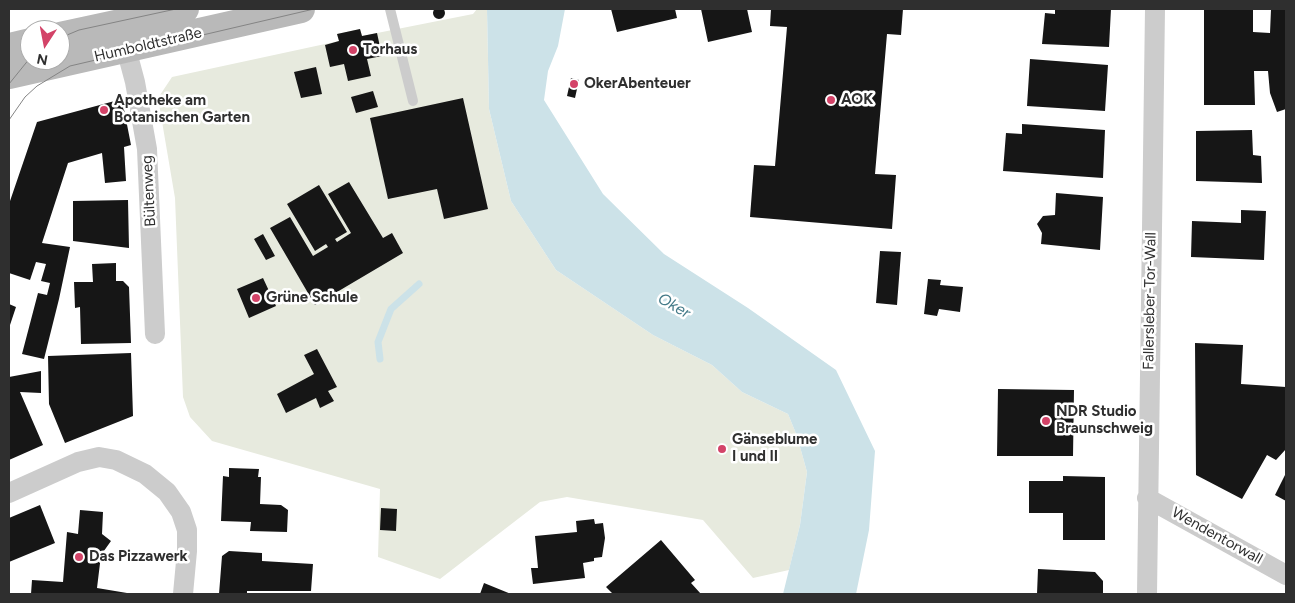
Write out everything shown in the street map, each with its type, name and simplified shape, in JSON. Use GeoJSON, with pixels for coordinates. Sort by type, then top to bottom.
{"type":"FeatureCollection","features":[{"type":"Feature","properties":{"kind":"main road","name":"Humboldtstraße"},"geometry":{"type":"LineString","coordinates":[[70,34],[185,9]]}},
{"type":"Feature","properties":{"kind":"main road","name":"Humboldtstraße"},"geometry":{"type":"LineString","coordinates":[[9,75],[126,50],[292,10]]}},
{"type":"Feature","properties":{"kind":"street","name":"Fallersleber-Tor-Wall"},"geometry":{"type":"LineString","coordinates":[[1147,594],[1155,9]]}},
{"type":"Feature","properties":{"kind":"street","name":"Bültenweg"},"geometry":{"type":"LineString","coordinates":[[114,24],[126,50],[141,110],[147,149],[155,334]]}},
{"type":"Feature","properties":{"kind":"street"},"geometry":{"type":"LineString","coordinates":[[9,493],[78,462],[99,457],[116,460],[145,474],[167,492],[181,512],[187,530],[183,594]]}},
{"type":"Feature","properties":{"kind":"street","name":"Wendentorwall"},"geometry":{"type":"LineString","coordinates":[[1147,498],[1286,574]]}},
{"type":"Feature","properties":{"kind":"lane"},"geometry":{"type":"LineString","coordinates":[[390,9],[413,101]]}},
{"type":"Feature","properties":{"kind":"shaded area"},"geometry":{"type":"Polygon","coordinates":[[[477,9],[487,9],[489,109],[511,201],[556,270],[653,335],[712,365],[742,392],[788,414],[797,436],[807,472],[800,525],[789,570],[753,578],[703,520],[567,497],[540,502],[440,579],[378,557],[380,489],[212,441],[190,417],[183,397],[175,198],[158,98],[172,77],[339,41],[337,34],[360,29],[362,36],[473,14],[477,9]]]}},
{"type":"Feature","properties":{"kind":"water","name":"Oker"},"geometry":{"type":"Polygon","coordinates":[[[487,9],[565,9],[558,46],[548,71],[544,100],[603,194],[664,254],[748,308],[836,370],[875,451],[869,530],[856,594],[783,594],[800,525],[807,472],[797,436],[788,414],[742,392],[712,365],[653,335],[556,270],[511,201],[489,109],[487,9]]]}},
{"type":"Feature","properties":{"kind":"building"},"geometry":{"type":"Polygon","coordinates":[[[437,7],[441,7],[445,13],[441,19],[437,19],[433,15],[433,11],[437,7]]]}},
{"type":"Feature","properties":{"kind":"building"},"geometry":{"type":"Polygon","coordinates":[[[611,9],[675,9],[677,18],[617,32],[611,9]]]}},
{"type":"Feature","properties":{"kind":"building"},"geometry":{"type":"Polygon","coordinates":[[[701,9],[747,9],[752,32],[708,42],[701,9]]]}},
{"type":"Feature","properties":{"kind":"building","name":"AOK"},"geometry":{"type":"Polygon","coordinates":[[[771,9],[903,9],[901,35],[887,34],[875,174],[896,175],[892,229],[750,217],[754,165],[775,166],[787,27],[770,26],[771,9]]]}},
{"type":"Feature","properties":{"kind":"building"},"geometry":{"type":"Polygon","coordinates":[[[1055,9],[1111,9],[1109,47],[1042,44],[1045,13],[1055,14],[1055,9]]]}},
{"type":"Feature","properties":{"kind":"building"},"geometry":{"type":"Polygon","coordinates":[[[1204,9],[1253,9],[1253,32],[1270,33],[1271,9],[1286,9],[1286,109],[1277,112],[1270,93],[1268,71],[1254,71],[1255,105],[1204,105],[1204,9]]]}},
{"type":"Feature","properties":{"kind":"building","name":"Torhaus"},"geometry":{"type":"Polygon","coordinates":[[[360,29],[362,36],[377,33],[382,56],[367,59],[371,76],[348,81],[344,64],[330,67],[325,45],[339,41],[337,34],[360,29]]]}},
{"type":"Feature","properties":{"kind":"building"},"geometry":{"type":"Polygon","coordinates":[[[1030,59],[1108,65],[1105,111],[1027,106],[1030,59]]]}},
{"type":"Feature","properties":{"kind":"building"},"geometry":{"type":"Polygon","coordinates":[[[316,67],[322,94],[301,98],[294,72],[316,67]]]}},
{"type":"Feature","properties":{"kind":"building","name":"OkerAbenteuer"},"geometry":{"type":"Polygon","coordinates":[[[571,78],[579,80],[575,98],[567,96],[571,78]]]}},
{"type":"Feature","properties":{"kind":"building"},"geometry":{"type":"Polygon","coordinates":[[[373,91],[378,107],[356,113],[351,97],[373,91]]]}},
{"type":"Feature","properties":{"kind":"building"},"geometry":{"type":"Polygon","coordinates":[[[463,98],[488,209],[444,219],[437,189],[388,199],[370,118],[463,98]]]}},
{"type":"Feature","properties":{"kind":"building"},"geometry":{"type":"Polygon","coordinates":[[[122,99],[131,145],[124,147],[126,181],[105,183],[102,153],[68,163],[42,243],[70,247],[59,299],[44,359],[22,354],[38,293],[47,295],[50,283],[41,281],[46,264],[36,262],[30,280],[9,273],[9,204],[37,122],[122,99]]]}},
{"type":"Feature","properties":{"kind":"building"},"geometry":{"type":"Polygon","coordinates":[[[1022,124],[1105,130],[1103,178],[1003,171],[1006,133],[1022,134],[1022,124]]]}},
{"type":"Feature","properties":{"kind":"building"},"geometry":{"type":"Polygon","coordinates":[[[1252,130],[1253,155],[1261,156],[1262,183],[1196,181],[1196,131],[1252,130]]]}},
{"type":"Feature","properties":{"kind":"building"},"geometry":{"type":"Polygon","coordinates":[[[349,182],[383,238],[392,233],[403,253],[315,305],[270,228],[290,217],[313,256],[328,247],[326,244],[315,251],[287,204],[319,185],[347,232],[335,239],[337,242],[351,233],[328,194],[349,182]]]}},
{"type":"Feature","properties":{"kind":"building"},"geometry":{"type":"Polygon","coordinates":[[[1056,193],[1103,197],[1100,250],[1041,244],[1042,233],[1037,224],[1043,216],[1055,215],[1056,193]]]}},
{"type":"Feature","properties":{"kind":"building"},"geometry":{"type":"Polygon","coordinates":[[[128,200],[129,248],[73,241],[73,201],[128,200]]]}},
{"type":"Feature","properties":{"kind":"building"},"geometry":{"type":"Polygon","coordinates":[[[1241,210],[1266,211],[1264,260],[1191,257],[1192,221],[1241,223],[1241,210]]]}},
{"type":"Feature","properties":{"kind":"building"},"geometry":{"type":"Polygon","coordinates":[[[263,234],[275,256],[266,260],[254,239],[263,234]]]}},
{"type":"Feature","properties":{"kind":"building"},"geometry":{"type":"Polygon","coordinates":[[[880,251],[901,252],[897,305],[876,303],[880,251]]]}},
{"type":"Feature","properties":{"kind":"building"},"geometry":{"type":"Polygon","coordinates":[[[116,263],[116,281],[123,281],[129,287],[131,343],[81,344],[80,307],[75,308],[74,282],[93,282],[92,264],[116,263]]]}},
{"type":"Feature","properties":{"kind":"building","name":"Grüne Schule"},"geometry":{"type":"Polygon","coordinates":[[[263,278],[276,306],[249,318],[237,289],[263,278]]]}},
{"type":"Feature","properties":{"kind":"building"},"geometry":{"type":"Polygon","coordinates":[[[928,279],[941,280],[940,285],[963,287],[960,312],[939,309],[937,316],[924,314],[928,279]]]}},
{"type":"Feature","properties":{"kind":"building"},"geometry":{"type":"Polygon","coordinates":[[[9,304],[16,307],[9,328],[9,304]]]}},
{"type":"Feature","properties":{"kind":"building"},"geometry":{"type":"Polygon","coordinates":[[[1195,343],[1243,345],[1241,384],[1286,387],[1286,449],[1276,460],[1267,455],[1242,499],[1196,475],[1195,343]]]}},
{"type":"Feature","properties":{"kind":"building"},"geometry":{"type":"Polygon","coordinates":[[[317,349],[337,387],[328,391],[334,401],[320,408],[316,398],[286,413],[277,394],[314,374],[304,355],[317,349]]]}},
{"type":"Feature","properties":{"kind":"building"},"geometry":{"type":"Polygon","coordinates":[[[131,353],[133,416],[65,443],[49,404],[48,356],[131,353]]]}},
{"type":"Feature","properties":{"kind":"building"},"geometry":{"type":"Polygon","coordinates":[[[41,371],[41,393],[20,392],[43,445],[9,460],[9,377],[41,371]]]}},
{"type":"Feature","properties":{"kind":"building"},"geometry":{"type":"Polygon","coordinates":[[[998,389],[1074,390],[1073,456],[997,456],[998,389]]]}},
{"type":"Feature","properties":{"kind":"building"},"geometry":{"type":"Polygon","coordinates":[[[229,468],[259,469],[258,477],[261,477],[260,504],[281,505],[288,510],[287,532],[250,531],[251,522],[221,521],[223,476],[229,477],[229,468]]]}},
{"type":"Feature","properties":{"kind":"building"},"geometry":{"type":"Polygon","coordinates":[[[1286,473],[1286,501],[1275,495],[1286,473]]]}},
{"type":"Feature","properties":{"kind":"building"},"geometry":{"type":"Polygon","coordinates":[[[1063,476],[1105,477],[1105,540],[1063,540],[1063,513],[1029,513],[1029,481],[1063,481],[1063,476]]]}},
{"type":"Feature","properties":{"kind":"building"},"geometry":{"type":"Polygon","coordinates":[[[40,505],[55,543],[9,562],[9,518],[40,505]]]}},
{"type":"Feature","properties":{"kind":"building"},"geometry":{"type":"Polygon","coordinates":[[[381,508],[397,509],[396,531],[380,530],[381,508]]]}},
{"type":"Feature","properties":{"kind":"building"},"geometry":{"type":"Polygon","coordinates":[[[80,510],[103,512],[102,534],[111,541],[101,555],[97,588],[133,594],[31,594],[32,580],[63,582],[67,532],[78,534],[80,510]]]}},
{"type":"Feature","properties":{"kind":"building"},"geometry":{"type":"Polygon","coordinates":[[[594,519],[595,524],[603,523],[605,538],[602,557],[583,563],[585,578],[533,584],[531,568],[538,568],[535,536],[577,532],[576,521],[594,519]]]}},
{"type":"Feature","properties":{"kind":"building"},"geometry":{"type":"Polygon","coordinates":[[[661,540],[695,580],[691,583],[701,594],[613,594],[606,587],[661,540]]]}},
{"type":"Feature","properties":{"kind":"building"},"geometry":{"type":"Polygon","coordinates":[[[229,551],[262,553],[262,561],[313,564],[311,591],[247,591],[247,594],[219,594],[222,556],[229,551]]]}},
{"type":"Feature","properties":{"kind":"building"},"geometry":{"type":"Polygon","coordinates":[[[1038,569],[1095,572],[1103,581],[1103,594],[1037,594],[1038,569]]]}},
{"type":"Feature","properties":{"kind":"building"},"geometry":{"type":"Polygon","coordinates":[[[484,583],[511,594],[480,594],[484,583]]]}},
{"type":"Feature","properties":{"kind":"waterway"},"geometry":{"type":"LineString","coordinates":[[380,359],[378,342],[391,309],[419,284]]}},
{"type":"Feature","properties":{"kind":"tram line"},"geometry":{"type":"LineString","coordinates":[[70,34],[79,30],[176,9]]}},
{"type":"Feature","properties":{"kind":"tram line"},"geometry":{"type":"LineString","coordinates":[[9,120],[25,97],[37,86],[70,66],[314,9]]}},
{"type":"Feature","properties":{"kind":"tram line"},"geometry":{"type":"LineString","coordinates":[[9,84],[20,70]]}},
{"type":"Feature","properties":{"kind":"place","name":"Torhaus"},"geometry":{"type":"Point","coordinates":[353,50]}},
{"type":"Feature","properties":{"kind":"place","name":"OkerAbenteuer"},"geometry":{"type":"Point","coordinates":[574,84]}},
{"type":"Feature","properties":{"kind":"place","name":"AOK"},"geometry":{"type":"Point","coordinates":[831,100]}},
{"type":"Feature","properties":{"kind":"place","name":"Apotheke am Botanischen Garten"},"geometry":{"type":"Point","coordinates":[104,110]}},
{"type":"Feature","properties":{"kind":"place","name":"Grüne Schule"},"geometry":{"type":"Point","coordinates":[256,298]}},
{"type":"Feature","properties":{"kind":"place","name":"NDR Studio Braunschweig"},"geometry":{"type":"Point","coordinates":[1046,421]}},
{"type":"Feature","properties":{"kind":"place","name":"Gänseblume I und II"},"geometry":{"type":"Point","coordinates":[722,449]}},
{"type":"Feature","properties":{"kind":"place","name":"Das Pizzawerk"},"geometry":{"type":"Point","coordinates":[79,557]}}]}
